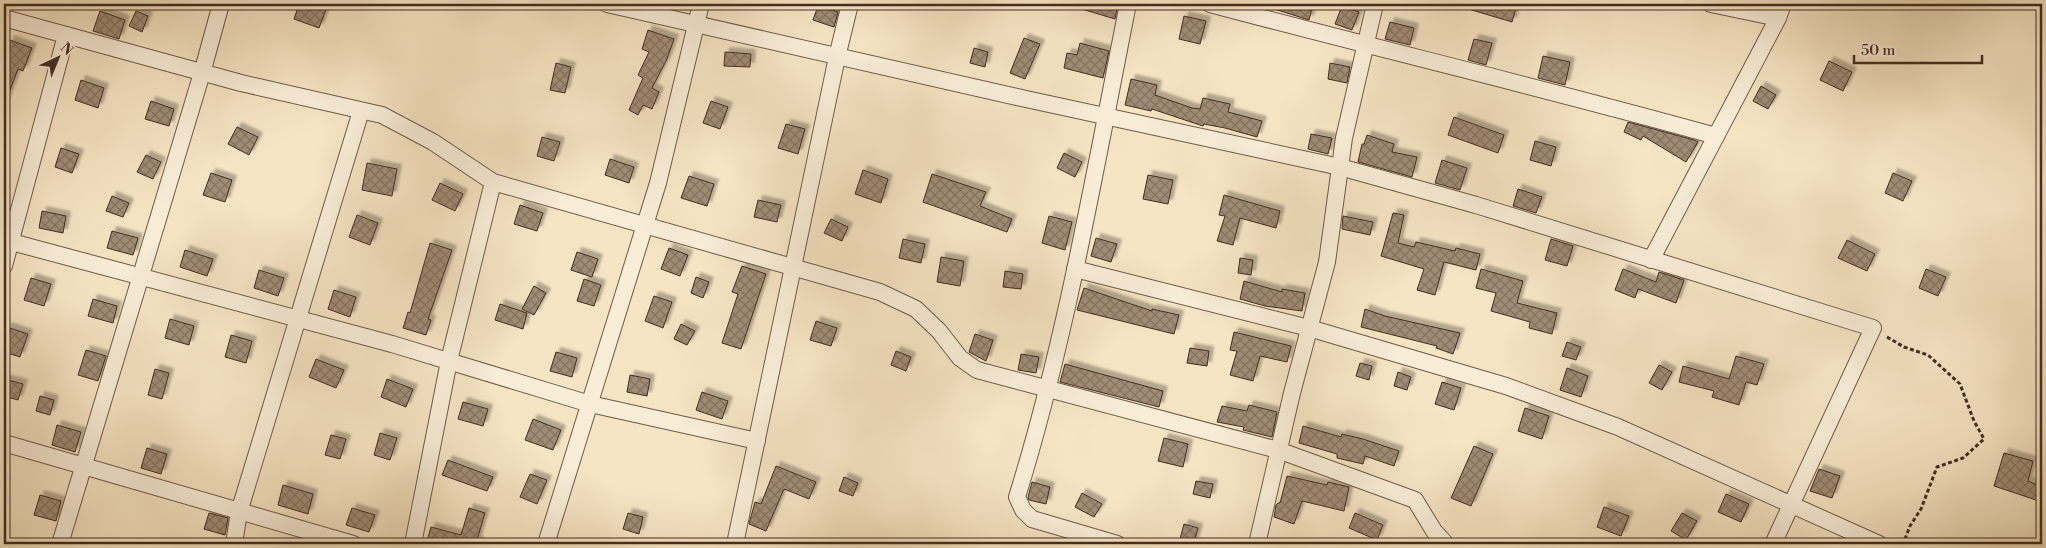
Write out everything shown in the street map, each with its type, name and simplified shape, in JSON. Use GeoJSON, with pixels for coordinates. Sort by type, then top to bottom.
{"type":"FeatureCollection","features":[{"type":"Feature","properties":{"kind":"street"},"geometry":{"type":"LineString","coordinates":[[60,544],[139,275],[202,73],[221,4]]}},
{"type":"Feature","properties":{"kind":"street"},"geometry":{"type":"LineString","coordinates":[[607,4],[837,57],[1340,167],[1476,205],[1873,328],[1773,544]]}},
{"type":"Feature","properties":{"kind":"street"},"geometry":{"type":"LineString","coordinates":[[546,544],[658,183],[701,4]]}},
{"type":"Feature","properties":{"kind":"street"},"geometry":{"type":"LineString","coordinates":[[740,543],[757,440],[837,57],[850,4]]}},
{"type":"Feature","properties":{"kind":"street"},"geometry":{"type":"LineString","coordinates":[[1117,544],[1032,518],[1023,510],[1017,497],[1048,390],[1075,269],[1128,4]]}},
{"type":"Feature","properties":{"kind":"street"},"geometry":{"type":"LineString","coordinates":[[1210,4],[1365,46],[1576,96],[1716,136]]}},
{"type":"Feature","properties":{"kind":"street"},"geometry":{"type":"LineString","coordinates":[[1257,544],[1278,450],[1327,262],[1344,138],[1375,4]]}},
{"type":"Feature","properties":{"kind":"street"},"geometry":{"type":"LineString","coordinates":[[1651,260],[1780,11],[1711,4]]}},
{"type":"Feature","properties":{"kind":"street"},"geometry":{"type":"LineString","coordinates":[[4,18],[202,73],[382,116],[433,142],[494,182],[880,292],[916,309],[939,331],[960,358],[977,370],[1278,450],[1415,500],[1434,531],[1446,544]]}},
{"type":"Feature","properties":{"kind":"street"},"geometry":{"type":"LineString","coordinates":[[4,266],[7,241],[66,35]]}},
{"type":"Feature","properties":{"kind":"street"},"geometry":{"type":"LineString","coordinates":[[234,544],[239,512],[361,111]]}},
{"type":"Feature","properties":{"kind":"street"},"geometry":{"type":"LineString","coordinates":[[413,544],[449,362],[494,182]]}},
{"type":"Feature","properties":{"kind":"street"},"geometry":{"type":"LineString","coordinates":[[7,241],[298,318],[590,404],[757,440]]}},
{"type":"Feature","properties":{"kind":"street"},"geometry":{"type":"LineString","coordinates":[[1075,269],[1309,328],[1506,386],[1600,420],[1879,544]]}},
{"type":"Feature","properties":{"kind":"street"},"geometry":{"type":"LineString","coordinates":[[4,443],[353,544]]}},
{"type":"Feature","properties":{"kind":"path"},"geometry":{"type":"LineString","coordinates":[[1873,328],[1904,347],[1928,355],[1960,384],[1974,421],[1984,439],[1963,458],[1937,467],[1921,509],[1910,526],[1903,544]]}},
{"type":"Feature","properties":{"kind":"building"},"geometry":{"type":"Polygon","coordinates":[[[299,4],[328,4],[319,28],[294,19],[299,4]]]}},
{"type":"Feature","properties":{"kind":"building"},"geometry":{"type":"Polygon","coordinates":[[[1075,4],[1118,4],[1115,19],[1075,7],[1075,4]]]}},
{"type":"Feature","properties":{"kind":"building"},"geometry":{"type":"Polygon","coordinates":[[[1268,4],[1313,4],[1309,20],[1268,7],[1268,4]]]}},
{"type":"Feature","properties":{"kind":"building"},"geometry":{"type":"Polygon","coordinates":[[[1466,4],[1517,4],[1512,22],[1465,8],[1466,4]]]}},
{"type":"Feature","properties":{"kind":"building"},"geometry":{"type":"Polygon","coordinates":[[[818,6],[838,12],[834,27],[813,20],[818,6]]]}},
{"type":"Feature","properties":{"kind":"building"},"geometry":{"type":"Polygon","coordinates":[[[1342,6],[1359,12],[1352,30],[1335,24],[1342,6]]]}},
{"type":"Feature","properties":{"kind":"building"},"geometry":{"type":"Polygon","coordinates":[[[100,11],[125,20],[119,39],[93,31],[100,11]]]}},
{"type":"Feature","properties":{"kind":"building"},"geometry":{"type":"Polygon","coordinates":[[[136,11],[148,16],[142,32],[129,26],[136,11]]]}},
{"type":"Feature","properties":{"kind":"building"},"geometry":{"type":"Polygon","coordinates":[[[1184,16],[1206,21],[1200,44],[1179,39],[1184,16]]]}},
{"type":"Feature","properties":{"kind":"building"},"geometry":{"type":"Polygon","coordinates":[[[1390,22],[1414,28],[1410,45],[1385,39],[1390,22]]]}},
{"type":"Feature","properties":{"kind":"building"},"geometry":{"type":"Polygon","coordinates":[[[648,30],[674,39],[667,59],[652,88],[659,92],[652,109],[643,105],[638,115],[629,110],[643,78],[638,75],[649,52],[642,49],[648,30]]]}},
{"type":"Feature","properties":{"kind":"building"},"geometry":{"type":"Polygon","coordinates":[[[1024,38],[1040,44],[1025,79],[1010,73],[1024,38]]]}},
{"type":"Feature","properties":{"kind":"building"},"geometry":{"type":"Polygon","coordinates":[[[1474,39],[1492,43],[1486,65],[1468,60],[1474,39]]]}},
{"type":"Feature","properties":{"kind":"building"},"geometry":{"type":"Polygon","coordinates":[[[10,40],[32,48],[23,71],[18,69],[5,103],[4,58],[10,40]]]}},
{"type":"Feature","properties":{"kind":"building"},"geometry":{"type":"Polygon","coordinates":[[[1080,43],[1109,51],[1103,78],[1064,68],[1067,53],[1077,55],[1080,43]]]}},
{"type":"Feature","properties":{"kind":"building"},"geometry":{"type":"Polygon","coordinates":[[[974,48],[988,52],[985,67],[970,63],[974,48]]]}},
{"type":"Feature","properties":{"kind":"building"},"geometry":{"type":"Polygon","coordinates":[[[725,52],[751,54],[750,67],[724,66],[725,52]]]}},
{"type":"Feature","properties":{"kind":"building"},"geometry":{"type":"Polygon","coordinates":[[[1543,56],[1570,62],[1565,85],[1538,78],[1543,56]]]}},
{"type":"Feature","properties":{"kind":"building"},"geometry":{"type":"Polygon","coordinates":[[[1829,61],[1852,72],[1843,91],[1820,80],[1829,61]]]}},
{"type":"Feature","properties":{"kind":"building"},"geometry":{"type":"Polygon","coordinates":[[[556,63],[571,67],[565,93],[550,90],[556,63]]]}},
{"type":"Feature","properties":{"kind":"building"},"geometry":{"type":"Polygon","coordinates":[[[1330,63],[1350,67],[1347,83],[1328,79],[1330,63]]]}},
{"type":"Feature","properties":{"kind":"building"},"geometry":{"type":"Polygon","coordinates":[[[1131,79],[1157,85],[1155,95],[1192,108],[1200,109],[1203,98],[1230,104],[1228,112],[1262,121],[1257,137],[1225,128],[1204,124],[1203,126],[1152,109],[1151,111],[1125,105],[1131,79]]]}},
{"type":"Feature","properties":{"kind":"building"},"geometry":{"type":"Polygon","coordinates":[[[81,80],[104,88],[98,108],[75,100],[81,80]]]}},
{"type":"Feature","properties":{"kind":"building"},"geometry":{"type":"Polygon","coordinates":[[[1761,86],[1776,95],[1768,109],[1753,101],[1761,86]]]}},
{"type":"Feature","properties":{"kind":"building"},"geometry":{"type":"Polygon","coordinates":[[[151,101],[174,109],[169,126],[145,119],[151,101]]]}},
{"type":"Feature","properties":{"kind":"building"},"geometry":{"type":"Polygon","coordinates":[[[711,101],[728,107],[720,129],[703,123],[711,101]]]}},
{"type":"Feature","properties":{"kind":"building"},"geometry":{"type":"Polygon","coordinates":[[[1454,117],[1504,135],[1498,153],[1448,135],[1454,117]]]}},
{"type":"Feature","properties":{"kind":"building"},"geometry":{"type":"Polygon","coordinates":[[[1628,122],[1698,142],[1686,162],[1643,136],[1641,140],[1624,132],[1628,122]]]}},
{"type":"Feature","properties":{"kind":"building"},"geometry":{"type":"Polygon","coordinates":[[[786,124],[805,129],[798,154],[778,148],[786,124]]]}},
{"type":"Feature","properties":{"kind":"building"},"geometry":{"type":"Polygon","coordinates":[[[237,127],[258,137],[249,155],[228,144],[237,127]]]}},
{"type":"Feature","properties":{"kind":"building"},"geometry":{"type":"Polygon","coordinates":[[[1311,134],[1332,138],[1328,154],[1308,149],[1311,134]]]}},
{"type":"Feature","properties":{"kind":"building"},"geometry":{"type":"Polygon","coordinates":[[[1367,135],[1394,144],[1392,152],[1417,157],[1412,177],[1358,162],[1362,144],[1364,144],[1367,135]]]}},
{"type":"Feature","properties":{"kind":"building"},"geometry":{"type":"Polygon","coordinates":[[[542,137],[560,142],[554,161],[537,156],[542,137]]]}},
{"type":"Feature","properties":{"kind":"building"},"geometry":{"type":"Polygon","coordinates":[[[1535,141],[1556,147],[1551,166],[1530,160],[1535,141]]]}},
{"type":"Feature","properties":{"kind":"building"},"geometry":{"type":"Polygon","coordinates":[[[61,148],[79,154],[72,173],[55,167],[61,148]]]}},
{"type":"Feature","properties":{"kind":"building"},"geometry":{"type":"Polygon","coordinates":[[[1064,153],[1082,162],[1075,177],[1057,168],[1064,153]]]}},
{"type":"Feature","properties":{"kind":"building"},"geometry":{"type":"Polygon","coordinates":[[[146,155],[161,162],[153,179],[137,172],[146,155]]]}},
{"type":"Feature","properties":{"kind":"building"},"geometry":{"type":"Polygon","coordinates":[[[610,159],[634,167],[629,183],[605,175],[610,159]]]}},
{"type":"Feature","properties":{"kind":"building"},"geometry":{"type":"Polygon","coordinates":[[[1442,160],[1467,168],[1460,190],[1435,183],[1442,160]]]}},
{"type":"Feature","properties":{"kind":"building"},"geometry":{"type":"Polygon","coordinates":[[[367,163],[397,169],[392,196],[362,190],[367,163]]]}},
{"type":"Feature","properties":{"kind":"building"},"geometry":{"type":"Polygon","coordinates":[[[863,170],[888,179],[881,203],[855,194],[863,170]]]}},
{"type":"Feature","properties":{"kind":"building"},"geometry":{"type":"Polygon","coordinates":[[[211,173],[232,180],[225,202],[203,195],[211,173]]]}},
{"type":"Feature","properties":{"kind":"building"},"geometry":{"type":"Polygon","coordinates":[[[1893,173],[1912,181],[1903,201],[1885,193],[1893,173]]]}},
{"type":"Feature","properties":{"kind":"building"},"geometry":{"type":"Polygon","coordinates":[[[932,174],[986,192],[980,206],[1012,219],[1007,232],[923,202],[932,174]]]}},
{"type":"Feature","properties":{"kind":"building"},"geometry":{"type":"Polygon","coordinates":[[[1148,175],[1173,180],[1168,204],[1143,199],[1148,175]]]}},
{"type":"Feature","properties":{"kind":"building"},"geometry":{"type":"Polygon","coordinates":[[[689,176],[714,184],[707,206],[681,198],[689,176]]]}},
{"type":"Feature","properties":{"kind":"building"},"geometry":{"type":"Polygon","coordinates":[[[440,183],[463,194],[455,211],[432,200],[440,183]]]}},
{"type":"Feature","properties":{"kind":"building"},"geometry":{"type":"Polygon","coordinates":[[[1518,189],[1542,197],[1536,213],[1513,206],[1518,189]]]}},
{"type":"Feature","properties":{"kind":"building"},"geometry":{"type":"Polygon","coordinates":[[[1224,195],[1280,211],[1276,228],[1240,218],[1233,245],[1217,241],[1225,216],[1219,215],[1224,195]]]}},
{"type":"Feature","properties":{"kind":"building"},"geometry":{"type":"Polygon","coordinates":[[[112,196],[129,203],[123,217],[106,211],[112,196]]]}},
{"type":"Feature","properties":{"kind":"building"},"geometry":{"type":"Polygon","coordinates":[[[758,200],[781,205],[777,222],[754,217],[758,200]]]}},
{"type":"Feature","properties":{"kind":"building"},"geometry":{"type":"Polygon","coordinates":[[[520,205],[543,213],[537,231],[514,224],[520,205]]]}},
{"type":"Feature","properties":{"kind":"building"},"geometry":{"type":"Polygon","coordinates":[[[42,211],[66,216],[63,233],[39,228],[42,211]]]}},
{"type":"Feature","properties":{"kind":"building"},"geometry":{"type":"Polygon","coordinates":[[[1393,213],[1404,215],[1398,243],[1414,247],[1416,242],[1455,251],[1456,248],[1480,254],[1476,270],[1444,262],[1435,295],[1417,290],[1424,269],[1381,256],[1393,213]]]}},
{"type":"Feature","properties":{"kind":"building"},"geometry":{"type":"Polygon","coordinates":[[[357,215],[378,223],[370,245],[349,237],[357,215]]]}},
{"type":"Feature","properties":{"kind":"building"},"geometry":{"type":"Polygon","coordinates":[[[1049,216],[1072,222],[1065,250],[1042,243],[1049,216]]]}},
{"type":"Feature","properties":{"kind":"building"},"geometry":{"type":"Polygon","coordinates":[[[1343,216],[1373,222],[1370,235],[1342,229],[1343,216]]]}},
{"type":"Feature","properties":{"kind":"building"},"geometry":{"type":"Polygon","coordinates":[[[831,219],[848,227],[842,241],[824,233],[831,219]]]}},
{"type":"Feature","properties":{"kind":"building"},"geometry":{"type":"Polygon","coordinates":[[[112,231],[138,238],[133,255],[107,248],[112,231]]]}},
{"type":"Feature","properties":{"kind":"building"},"geometry":{"type":"Polygon","coordinates":[[[1096,238],[1117,244],[1111,262],[1091,256],[1096,238]]]}},
{"type":"Feature","properties":{"kind":"building"},"geometry":{"type":"Polygon","coordinates":[[[903,239],[925,244],[921,263],[899,258],[903,239]]]}},
{"type":"Feature","properties":{"kind":"building"},"geometry":{"type":"Polygon","coordinates":[[[1551,239],[1573,246],[1567,266],[1545,260],[1551,239]]]}},
{"type":"Feature","properties":{"kind":"building"},"geometry":{"type":"Polygon","coordinates":[[[1847,240],[1875,254],[1867,271],[1838,258],[1847,240]]]}},
{"type":"Feature","properties":{"kind":"building"},"geometry":{"type":"Polygon","coordinates":[[[430,243],[452,250],[428,319],[431,320],[426,335],[403,328],[408,312],[410,313],[430,243]]]}},
{"type":"Feature","properties":{"kind":"building"},"geometry":{"type":"Polygon","coordinates":[[[669,248],[688,255],[680,276],[661,269],[669,248]]]}},
{"type":"Feature","properties":{"kind":"building"},"geometry":{"type":"Polygon","coordinates":[[[185,250],[213,259],[207,276],[180,267],[185,250]]]}},
{"type":"Feature","properties":{"kind":"building"},"geometry":{"type":"Polygon","coordinates":[[[577,252],[598,259],[592,277],[571,270],[577,252]]]}},
{"type":"Feature","properties":{"kind":"building"},"geometry":{"type":"Polygon","coordinates":[[[941,257],[964,261],[960,286],[937,282],[941,257]]]}},
{"type":"Feature","properties":{"kind":"building"},"geometry":{"type":"Polygon","coordinates":[[[1240,258],[1253,260],[1251,275],[1238,273],[1240,258]]]}},
{"type":"Feature","properties":{"kind":"building"},"geometry":{"type":"Polygon","coordinates":[[[742,266],[766,274],[741,349],[722,343],[738,294],[732,292],[742,266]]]}},
{"type":"Feature","properties":{"kind":"building"},"geometry":{"type":"Polygon","coordinates":[[[1481,269],[1523,281],[1517,303],[1557,313],[1552,334],[1529,328],[1530,322],[1491,311],[1496,293],[1476,288],[1481,269]]]}},
{"type":"Feature","properties":{"kind":"building"},"geometry":{"type":"Polygon","coordinates":[[[1623,269],[1656,282],[1659,272],[1684,280],[1676,303],[1638,289],[1635,298],[1615,290],[1623,269]]]}},
{"type":"Feature","properties":{"kind":"building"},"geometry":{"type":"Polygon","coordinates":[[[1926,269],[1946,277],[1938,296],[1919,288],[1926,269]]]}},
{"type":"Feature","properties":{"kind":"building"},"geometry":{"type":"Polygon","coordinates":[[[259,270],[284,278],[278,296],[254,288],[259,270]]]}},
{"type":"Feature","properties":{"kind":"building"},"geometry":{"type":"Polygon","coordinates":[[[1005,271],[1023,274],[1021,289],[1003,287],[1005,271]]]}},
{"type":"Feature","properties":{"kind":"building"},"geometry":{"type":"Polygon","coordinates":[[[696,277],[709,282],[703,298],[691,293],[696,277]]]}},
{"type":"Feature","properties":{"kind":"building"},"geometry":{"type":"Polygon","coordinates":[[[31,278],[51,284],[44,306],[24,300],[31,278]]]}},
{"type":"Feature","properties":{"kind":"building"},"geometry":{"type":"Polygon","coordinates":[[[584,279],[601,285],[594,306],[577,301],[584,279]]]}},
{"type":"Feature","properties":{"kind":"building"},"geometry":{"type":"Polygon","coordinates":[[[1244,281],[1282,292],[1282,289],[1305,293],[1302,311],[1265,306],[1240,299],[1244,281]]]}},
{"type":"Feature","properties":{"kind":"building"},"geometry":{"type":"Polygon","coordinates":[[[534,286],[546,293],[534,315],[522,309],[534,286]]]}},
{"type":"Feature","properties":{"kind":"building"},"geometry":{"type":"Polygon","coordinates":[[[1084,288],[1152,311],[1152,309],[1179,315],[1174,334],[1077,310],[1084,288]]]}},
{"type":"Feature","properties":{"kind":"building"},"geometry":{"type":"Polygon","coordinates":[[[334,290],[356,297],[350,317],[328,309],[334,290]]]}},
{"type":"Feature","properties":{"kind":"building"},"geometry":{"type":"Polygon","coordinates":[[[654,296],[672,302],[663,328],[645,321],[654,296]]]}},
{"type":"Feature","properties":{"kind":"building"},"geometry":{"type":"Polygon","coordinates":[[[93,299],[117,306],[113,323],[88,316],[93,299]]]}},
{"type":"Feature","properties":{"kind":"building"},"geometry":{"type":"Polygon","coordinates":[[[500,304],[527,313],[523,329],[495,320],[500,304]]]}},
{"type":"Feature","properties":{"kind":"building"},"geometry":{"type":"Polygon","coordinates":[[[1365,309],[1385,316],[1460,333],[1453,354],[1436,348],[1437,346],[1361,327],[1365,309]]]}},
{"type":"Feature","properties":{"kind":"building"},"geometry":{"type":"Polygon","coordinates":[[[170,319],[194,326],[189,345],[165,338],[170,319]]]}},
{"type":"Feature","properties":{"kind":"building"},"geometry":{"type":"Polygon","coordinates":[[[816,321],[837,328],[831,346],[810,340],[816,321]]]}},
{"type":"Feature","properties":{"kind":"building"},"geometry":{"type":"Polygon","coordinates":[[[681,324],[695,331],[687,345],[674,339],[681,324]]]}},
{"type":"Feature","properties":{"kind":"building"},"geometry":{"type":"Polygon","coordinates":[[[7,327],[28,334],[20,357],[4,352],[4,337],[7,327]]]}},
{"type":"Feature","properties":{"kind":"building"},"geometry":{"type":"Polygon","coordinates":[[[1234,332],[1291,346],[1287,362],[1260,356],[1253,381],[1230,375],[1237,351],[1230,350],[1234,332]]]}},
{"type":"Feature","properties":{"kind":"building"},"geometry":{"type":"Polygon","coordinates":[[[975,334],[993,340],[986,361],[969,352],[975,334]]]}},
{"type":"Feature","properties":{"kind":"building"},"geometry":{"type":"Polygon","coordinates":[[[231,335],[252,341],[246,363],[225,357],[231,335]]]}},
{"type":"Feature","properties":{"kind":"building"},"geometry":{"type":"Polygon","coordinates":[[[1567,342],[1581,347],[1576,360],[1562,356],[1567,342]]]}},
{"type":"Feature","properties":{"kind":"building"},"geometry":{"type":"Polygon","coordinates":[[[1190,348],[1209,351],[1207,366],[1187,363],[1190,348]]]}},
{"type":"Feature","properties":{"kind":"building"},"geometry":{"type":"Polygon","coordinates":[[[86,350],[106,356],[98,381],[78,375],[86,350]]]}},
{"type":"Feature","properties":{"kind":"building"},"geometry":{"type":"Polygon","coordinates":[[[896,351],[911,357],[906,371],[891,365],[896,351]]]}},
{"type":"Feature","properties":{"kind":"building"},"geometry":{"type":"Polygon","coordinates":[[[556,352],[577,358],[572,377],[550,371],[556,352]]]}},
{"type":"Feature","properties":{"kind":"building"},"geometry":{"type":"Polygon","coordinates":[[[1021,354],[1039,357],[1036,373],[1018,370],[1021,354]]]}},
{"type":"Feature","properties":{"kind":"building"},"geometry":{"type":"Polygon","coordinates":[[[1736,356],[1764,364],[1757,385],[1746,382],[1739,405],[1712,397],[1714,391],[1679,382],[1683,366],[1729,379],[1736,356]]]}},
{"type":"Feature","properties":{"kind":"building"},"geometry":{"type":"Polygon","coordinates":[[[316,359],[344,370],[336,388],[309,377],[316,359]]]}},
{"type":"Feature","properties":{"kind":"building"},"geometry":{"type":"Polygon","coordinates":[[[1360,363],[1372,366],[1369,380],[1356,376],[1360,363]]]}},
{"type":"Feature","properties":{"kind":"building"},"geometry":{"type":"Polygon","coordinates":[[[1065,364],[1163,391],[1159,407],[1060,382],[1065,364]]]}},
{"type":"Feature","properties":{"kind":"building"},"geometry":{"type":"Polygon","coordinates":[[[1659,365],[1672,372],[1662,390],[1649,383],[1659,365]]]}},
{"type":"Feature","properties":{"kind":"building"},"geometry":{"type":"Polygon","coordinates":[[[1567,368],[1588,376],[1581,397],[1560,390],[1567,368]]]}},
{"type":"Feature","properties":{"kind":"building"},"geometry":{"type":"Polygon","coordinates":[[[155,369],[169,373],[162,399],[148,395],[155,369]]]}},
{"type":"Feature","properties":{"kind":"building"},"geometry":{"type":"Polygon","coordinates":[[[1398,372],[1411,377],[1407,390],[1394,386],[1398,372]]]}},
{"type":"Feature","properties":{"kind":"building"},"geometry":{"type":"Polygon","coordinates":[[[630,375],[650,379],[647,396],[627,392],[630,375]]]}},
{"type":"Feature","properties":{"kind":"building"},"geometry":{"type":"Polygon","coordinates":[[[4,379],[23,384],[18,400],[4,396],[4,379]]]}},
{"type":"Feature","properties":{"kind":"building"},"geometry":{"type":"Polygon","coordinates":[[[387,379],[413,389],[406,407],[381,397],[387,379]]]}},
{"type":"Feature","properties":{"kind":"building"},"geometry":{"type":"Polygon","coordinates":[[[1442,382],[1461,388],[1454,410],[1435,404],[1442,382]]]}},
{"type":"Feature","properties":{"kind":"building"},"geometry":{"type":"Polygon","coordinates":[[[702,392],[728,401],[722,419],[696,410],[702,392]]]}},
{"type":"Feature","properties":{"kind":"building"},"geometry":{"type":"Polygon","coordinates":[[[40,396],[54,400],[50,415],[36,411],[40,396]]]}},
{"type":"Feature","properties":{"kind":"building"},"geometry":{"type":"Polygon","coordinates":[[[463,402],[488,409],[483,426],[458,419],[463,402]]]}},
{"type":"Feature","properties":{"kind":"building"},"geometry":{"type":"Polygon","coordinates":[[[1249,405],[1277,412],[1272,437],[1243,430],[1244,427],[1217,422],[1222,406],[1247,411],[1249,405]]]}},
{"type":"Feature","properties":{"kind":"building"},"geometry":{"type":"Polygon","coordinates":[[[1525,408],[1549,416],[1542,439],[1518,431],[1525,408]]]}},
{"type":"Feature","properties":{"kind":"building"},"geometry":{"type":"Polygon","coordinates":[[[533,419],[561,430],[553,450],[525,440],[533,419]]]}},
{"type":"Feature","properties":{"kind":"building"},"geometry":{"type":"Polygon","coordinates":[[[57,425],[81,432],[75,452],[52,445],[57,425]]]}},
{"type":"Feature","properties":{"kind":"building"},"geometry":{"type":"Polygon","coordinates":[[[1303,426],[1341,437],[1342,434],[1363,439],[1399,451],[1394,466],[1365,456],[1363,464],[1337,458],[1337,454],[1299,443],[1303,426]]]}},
{"type":"Feature","properties":{"kind":"building"},"geometry":{"type":"Polygon","coordinates":[[[380,433],[397,438],[390,460],[374,455],[380,433]]]}},
{"type":"Feature","properties":{"kind":"building"},"geometry":{"type":"Polygon","coordinates":[[[331,435],[346,439],[340,459],[325,455],[331,435]]]}},
{"type":"Feature","properties":{"kind":"building"},"geometry":{"type":"Polygon","coordinates":[[[1164,438],[1188,444],[1183,467],[1158,461],[1164,438]]]}},
{"type":"Feature","properties":{"kind":"building"},"geometry":{"type":"Polygon","coordinates":[[[1474,446],[1493,454],[1471,506],[1451,498],[1474,446]]]}},
{"type":"Feature","properties":{"kind":"building"},"geometry":{"type":"Polygon","coordinates":[[[147,448],[167,454],[161,474],[141,468],[147,448]]]}},
{"type":"Feature","properties":{"kind":"building"},"geometry":{"type":"Polygon","coordinates":[[[2004,453],[2033,461],[2028,481],[2042,487],[2042,502],[1994,486],[2004,453]]]}},
{"type":"Feature","properties":{"kind":"building"},"geometry":{"type":"Polygon","coordinates":[[[448,460],[493,477],[487,491],[442,475],[448,460]]]}},
{"type":"Feature","properties":{"kind":"building"},"geometry":{"type":"Polygon","coordinates":[[[776,466],[816,482],[809,499],[784,489],[766,531],[749,524],[755,502],[761,504],[776,466]]]}},
{"type":"Feature","properties":{"kind":"building"},"geometry":{"type":"Polygon","coordinates":[[[1819,469],[1840,476],[1832,498],[1810,491],[1819,469]]]}},
{"type":"Feature","properties":{"kind":"building"},"geometry":{"type":"Polygon","coordinates":[[[530,474],[547,480],[537,504],[520,497],[530,474]]]}},
{"type":"Feature","properties":{"kind":"building"},"geometry":{"type":"Polygon","coordinates":[[[1287,476],[1327,485],[1328,482],[1349,487],[1344,511],[1302,501],[1294,524],[1274,517],[1276,505],[1280,503],[1287,476]]]}},
{"type":"Feature","properties":{"kind":"building"},"geometry":{"type":"Polygon","coordinates":[[[844,477],[858,483],[853,496],[839,491],[844,477]]]}},
{"type":"Feature","properties":{"kind":"building"},"geometry":{"type":"Polygon","coordinates":[[[1196,481],[1213,484],[1210,498],[1193,494],[1196,481]]]}},
{"type":"Feature","properties":{"kind":"building"},"geometry":{"type":"Polygon","coordinates":[[[1032,482],[1050,487],[1046,504],[1029,500],[1032,482]]]}},
{"type":"Feature","properties":{"kind":"building"},"geometry":{"type":"Polygon","coordinates":[[[283,485],[313,494],[308,514],[278,505],[283,485]]]}},
{"type":"Feature","properties":{"kind":"building"},"geometry":{"type":"Polygon","coordinates":[[[1082,493],[1102,504],[1094,517],[1075,507],[1082,493]]]}},
{"type":"Feature","properties":{"kind":"building"},"geometry":{"type":"Polygon","coordinates":[[[1726,494],[1749,504],[1741,522],[1718,512],[1726,494]]]}},
{"type":"Feature","properties":{"kind":"building"},"geometry":{"type":"Polygon","coordinates":[[[40,495],[61,501],[56,521],[34,515],[40,495]]]}},
{"type":"Feature","properties":{"kind":"building"},"geometry":{"type":"Polygon","coordinates":[[[1604,507],[1629,516],[1621,536],[1597,527],[1604,507]]]}},
{"type":"Feature","properties":{"kind":"building"},"geometry":{"type":"Polygon","coordinates":[[[352,508],[375,515],[369,532],[346,525],[352,508]]]}},
{"type":"Feature","properties":{"kind":"building"},"geometry":{"type":"Polygon","coordinates":[[[469,508],[485,513],[477,540],[479,541],[478,544],[426,544],[431,527],[461,535],[469,508]]]}},
{"type":"Feature","properties":{"kind":"building"},"geometry":{"type":"Polygon","coordinates":[[[209,513],[228,518],[225,535],[204,529],[209,513]]]}},
{"type":"Feature","properties":{"kind":"building"},"geometry":{"type":"Polygon","coordinates":[[[628,513],[643,517],[639,534],[623,529],[628,513]]]}},
{"type":"Feature","properties":{"kind":"building"},"geometry":{"type":"Polygon","coordinates":[[[1355,513],[1383,525],[1377,540],[1349,528],[1355,513]]]}},
{"type":"Feature","properties":{"kind":"building"},"geometry":{"type":"Polygon","coordinates":[[[1682,513],[1697,521],[1686,540],[1671,531],[1682,513]]]}},
{"type":"Feature","properties":{"kind":"building"},"geometry":{"type":"Polygon","coordinates":[[[1184,524],[1198,528],[1194,543],[1180,539],[1184,524]]]}}]}
